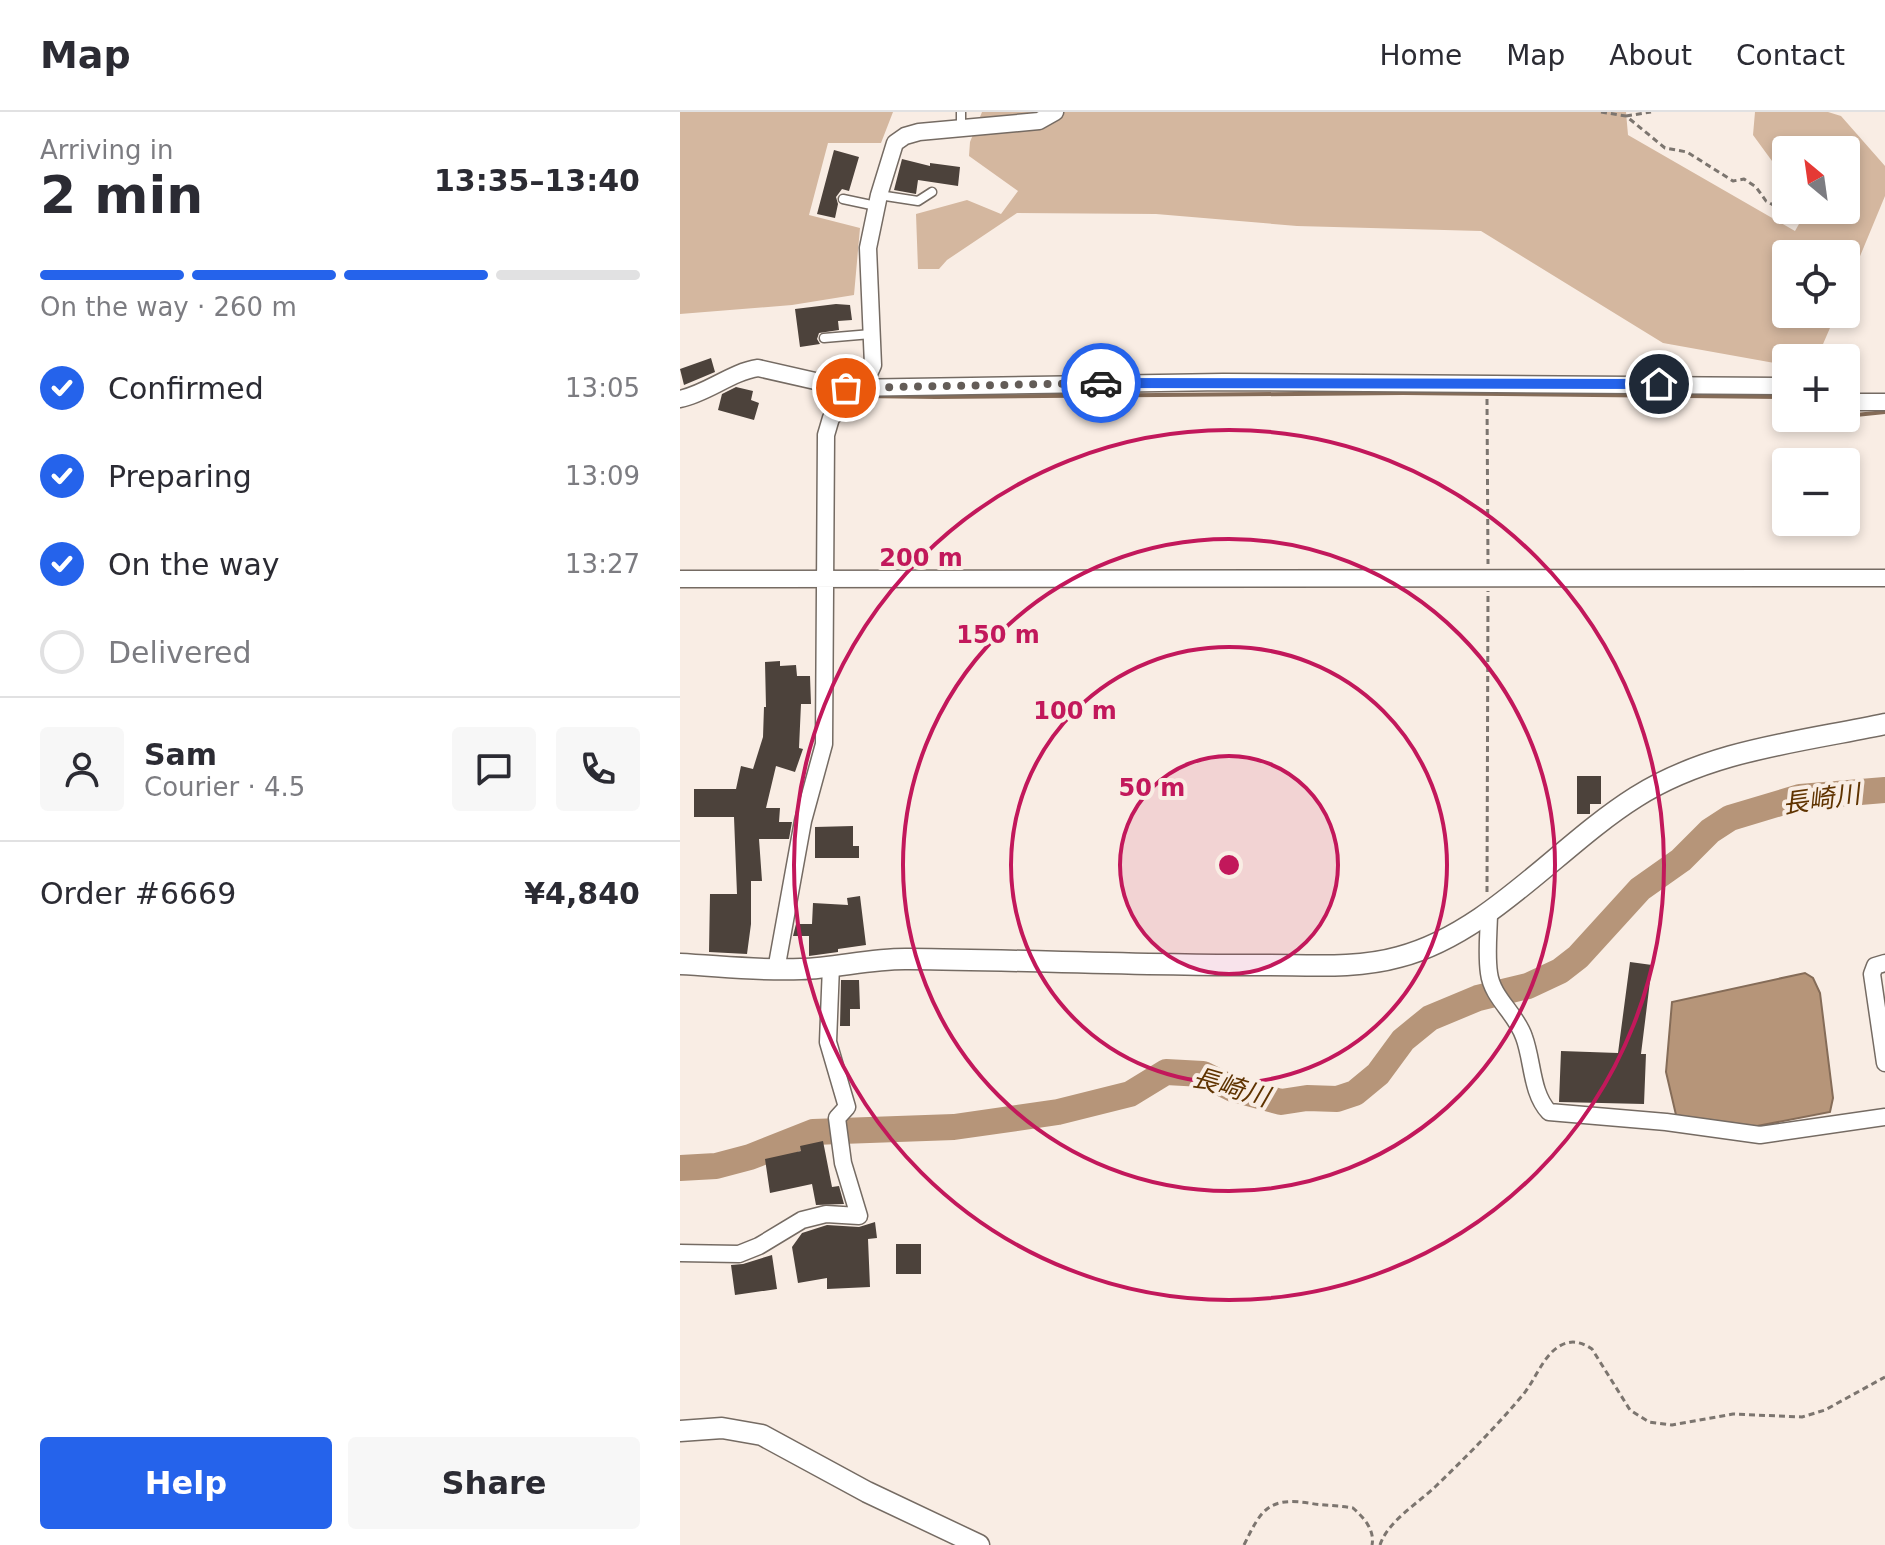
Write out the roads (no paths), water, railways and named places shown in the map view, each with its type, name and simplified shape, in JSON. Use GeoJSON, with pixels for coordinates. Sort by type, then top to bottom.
{"type":"FeatureCollection","features":[{"type":"Feature","properties":{"kind":"street"},"geometry":{"type":"LineString","coordinates":[[776,970],[803,821],[824,744],[826,435],[831,418],[856,392],[873,365],[868,248],[895,143],[905,136],[961,120],[1039,121],[1055,112]]}},
{"type":"Feature","properties":{"kind":"street"},"geometry":{"type":"LineString","coordinates":[[680,399],[698,395],[758,368],[856,392],[1223,382],[1772,386]]}},
{"type":"Feature","properties":{"kind":"street"},"geometry":{"type":"LineString","coordinates":[[1860,402],[1885,402]]}},
{"type":"Feature","properties":{"kind":"street"},"geometry":{"type":"LineString","coordinates":[[680,579],[1885,578]]}},
{"type":"Feature","properties":{"kind":"street"},"geometry":{"type":"LineString","coordinates":[[680,964],[776,970],[905,959],[1154,965],[1366,963],[1400,957],[1444,939],[1489,911],[1616,809],[1672,777],[1722,758],[1885,724]]}},
{"type":"Feature","properties":{"kind":"street"},"geometry":{"type":"LineString","coordinates":[[1489,911],[1489,975],[1497,996],[1516,1018],[1524,1036],[1540,1098],[1549,1112],[1666,1122],[1760,1135],[1885,1117]]}},
{"type":"Feature","properties":{"kind":"street"},"geometry":{"type":"LineString","coordinates":[[1885,963],[1875,966],[1872,974],[1885,1063]]}},
{"type":"Feature","properties":{"kind":"street"},"geometry":{"type":"LineString","coordinates":[[680,1253],[739,1254],[759,1246],[802,1220],[826,1214],[859,1216],[837,1137],[837,1118],[847,1107],[828,1042],[831,966]]}},
{"type":"Feature","properties":{"kind":"street"},"geometry":{"type":"LineString","coordinates":[[680,1431],[722,1428],[762,1435],[867,1492],[979,1545]]}},
{"type":"Feature","properties":{"kind":"lane"},"geometry":{"type":"LineString","coordinates":[[843,199],[918,201],[932,192]]}},
{"type":"Feature","properties":{"kind":"lane"},"geometry":{"type":"LineString","coordinates":[[824,338],[871,334]]}},
{"type":"Feature","properties":{"kind":"waterway"},"geometry":{"type":"LineString","coordinates":[[862,396],[1403,393],[1772,397]]}},
{"type":"Feature","properties":{"kind":"waterway"},"geometry":{"type":"LineString","coordinates":[[1860,415],[1885,412]]}},
{"type":"Feature","properties":{"kind":"waterway","name":"長崎川"},"geometry":{"type":"LineString","coordinates":[[680,1168],[716,1166],[750,1157],[813,1132],[954,1127],[1058,1112],[1130,1094],[1166,1072],[1203,1074],[1233,1089],[1281,1102],[1307,1098],[1337,1099],[1355,1093],[1378,1074],[1403,1040],[1430,1018],[1478,998],[1528,986],[1560,971],[1578,957],[1640,889],[1681,860],[1710,831],[1730,818],[1800,797],[1885,790]]}}]}
